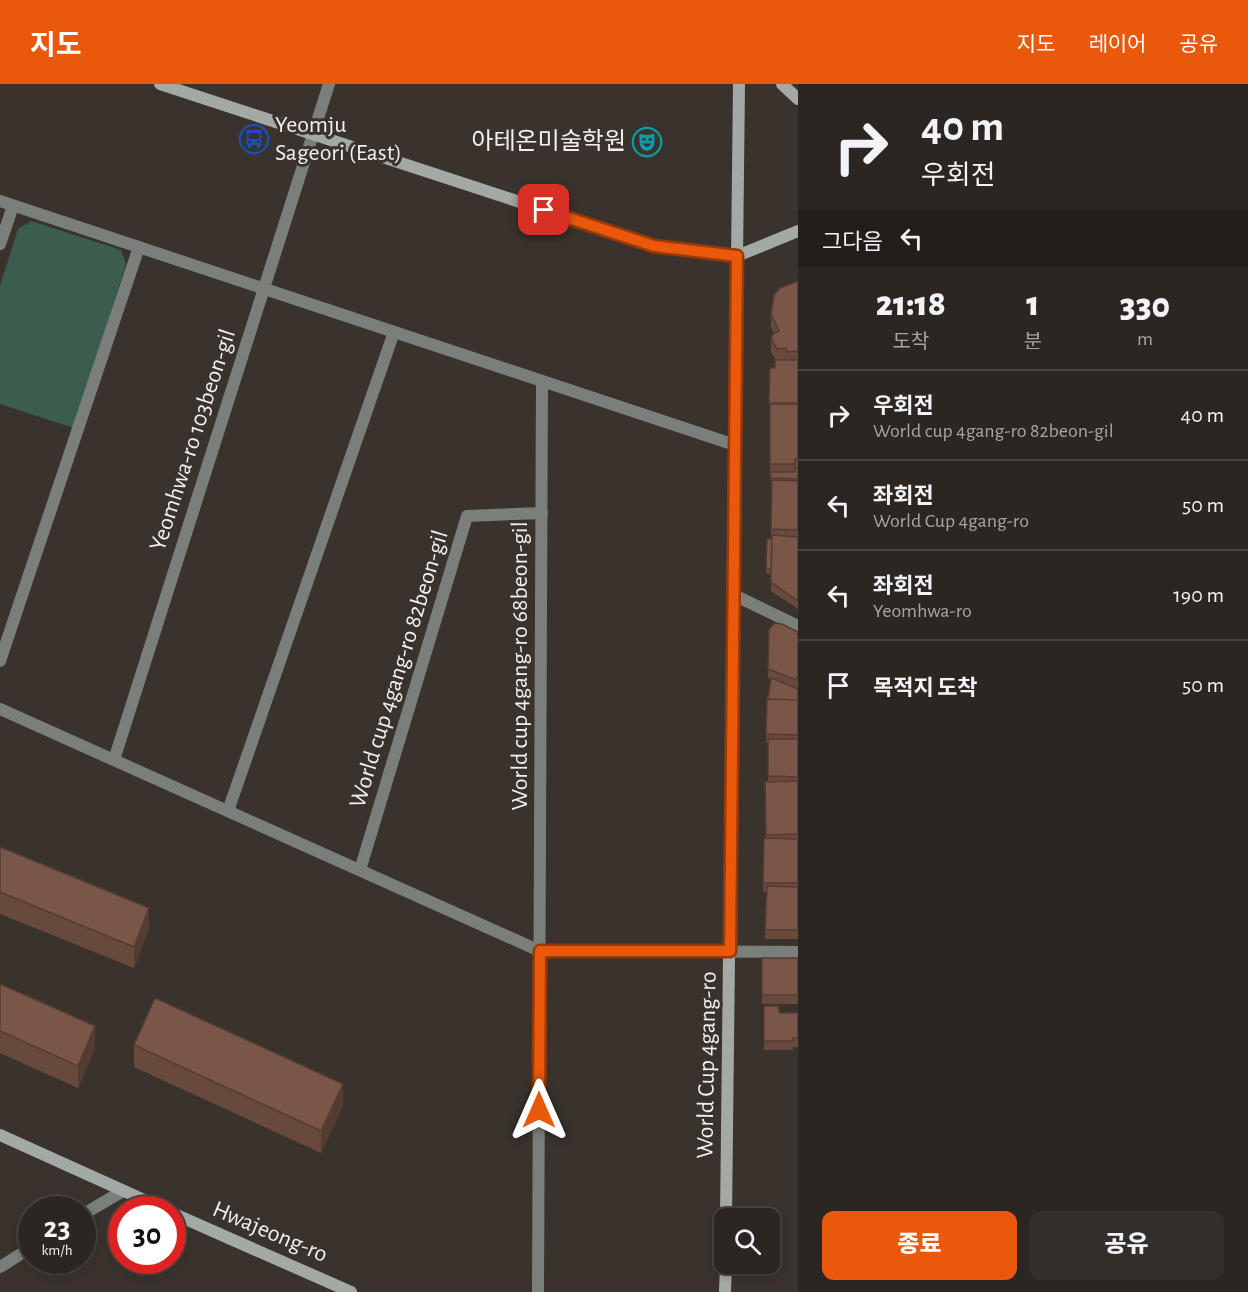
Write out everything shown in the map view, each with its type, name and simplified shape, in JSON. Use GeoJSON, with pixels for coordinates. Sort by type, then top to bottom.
{"type":"FeatureCollection","features":[{"type":"Feature","properties":{"kind":"street"},"geometry":{"type":"LineString","coordinates":[[160,84],[654,246],[737,256],[798,231]]}},
{"type":"Feature","properties":{"kind":"street","name":"Yeomhwa-ro 103beon-gil"},"geometry":{"type":"LineString","coordinates":[[114,760],[329,84]]}},
{"type":"Feature","properties":{"kind":"street","name":"World Cup 4gang-ro"},"geometry":{"type":"LineString","coordinates":[[726,1208],[738,84]]}},
{"type":"Feature","properties":{"kind":"street"},"geometry":{"type":"LineString","coordinates":[[782,84],[798,99]]}},
{"type":"Feature","properties":{"kind":"street"},"geometry":{"type":"LineString","coordinates":[[0,201],[735,445]]}},
{"type":"Feature","properties":{"kind":"street"},"geometry":{"type":"LineString","coordinates":[[0,244],[13,206]]}},
{"type":"Feature","properties":{"kind":"street"},"geometry":{"type":"LineString","coordinates":[[0,661],[139,247]]}},
{"type":"Feature","properties":{"kind":"street"},"geometry":{"type":"LineString","coordinates":[[228,811],[394,332]]}},
{"type":"Feature","properties":{"kind":"street","name":"World cup 4gang-ro 68beon-gil"},"geometry":{"type":"LineString","coordinates":[[538,1292],[542,381]]}},
{"type":"Feature","properties":{"kind":"street","name":"World cup 4gang-ro 82beon-gil"},"geometry":{"type":"LineString","coordinates":[[360,870],[467,516],[542,513]]}},
{"type":"Feature","properties":{"kind":"street"},"geometry":{"type":"LineString","coordinates":[[734,595],[798,626]]}},
{"type":"Feature","properties":{"kind":"street"},"geometry":{"type":"LineString","coordinates":[[0,709],[540,951],[798,952]]}},
{"type":"Feature","properties":{"kind":"street"},"geometry":{"type":"LineString","coordinates":[[0,1135],[134,1196]]}},
{"type":"Feature","properties":{"kind":"street"},"geometry":{"type":"LineString","coordinates":[[96,1207],[123,1191]]}},
{"type":"Feature","properties":{"kind":"street","name":"Hwajeong-ro"},"geometry":{"type":"LineString","coordinates":[[186,1219],[351,1292]]}},
{"type":"Feature","properties":{"kind":"street"},"geometry":{"type":"LineString","coordinates":[[0,1267],[18,1256]]}},
{"type":"Feature","properties":{"kind":"street"},"geometry":{"type":"LineString","coordinates":[[725,1292],[726,1274]]}},
{"type":"Feature","properties":{"kind":"green space"},"geometry":{"type":"Polygon","coordinates":[[[31,221],[121,250],[126,264],[74,428],[0,404],[0,286],[18,229],[31,221]]]}},
{"type":"Feature","properties":{"kind":"building"},"geometry":{"type":"Polygon","coordinates":[[[798,281],[798,351],[787,352],[786,348],[777,349],[771,339],[773,334],[779,331],[771,314],[774,295],[780,288],[798,281]]]}},
{"type":"Feature","properties":{"kind":"building"},"geometry":{"type":"Polygon","coordinates":[[[775,360],[798,360],[798,403],[769,403],[770,368],[775,368],[775,360]]]}},
{"type":"Feature","properties":{"kind":"building"},"geometry":{"type":"Polygon","coordinates":[[[770,404],[798,404],[798,459],[795,459],[795,464],[770,464],[770,404]]]}},
{"type":"Feature","properties":{"kind":"building"},"geometry":{"type":"Polygon","coordinates":[[[795,467],[798,467],[798,479],[771,478],[770,472],[795,472],[795,467]]]}},
{"type":"Feature","properties":{"kind":"building"},"geometry":{"type":"Polygon","coordinates":[[[772,480],[798,481],[798,530],[771,529],[772,480]]]}},
{"type":"Feature","properties":{"kind":"building"},"geometry":{"type":"Polygon","coordinates":[[[772,535],[798,537],[798,601],[771,582],[772,535]]]}},
{"type":"Feature","properties":{"kind":"building"},"geometry":{"type":"Polygon","coordinates":[[[767,539],[772,539],[771,569],[766,569],[767,539]]]}},
{"type":"Feature","properties":{"kind":"building"},"geometry":{"type":"Polygon","coordinates":[[[775,623],[798,632],[796,680],[768,669],[769,629],[775,623]]]}},
{"type":"Feature","properties":{"kind":"building"},"geometry":{"type":"Polygon","coordinates":[[[771,678],[798,689],[798,700],[768,699],[771,678]]]}},
{"type":"Feature","properties":{"kind":"building"},"geometry":{"type":"Polygon","coordinates":[[[767,699],[798,700],[798,735],[766,734],[767,699]]]}},
{"type":"Feature","properties":{"kind":"building"},"geometry":{"type":"Polygon","coordinates":[[[768,739],[798,739],[798,777],[768,776],[768,739]]]}},
{"type":"Feature","properties":{"kind":"building"},"geometry":{"type":"Polygon","coordinates":[[[798,781],[798,834],[766,835],[765,782],[798,781]]]}},
{"type":"Feature","properties":{"kind":"building"},"geometry":{"type":"Polygon","coordinates":[[[764,838],[798,839],[798,883],[763,883],[764,838]]]}},
{"type":"Feature","properties":{"kind":"building"},"geometry":{"type":"Polygon","coordinates":[[[0,847],[149,908],[134,947],[0,892],[0,847]]]}},
{"type":"Feature","properties":{"kind":"building"},"geometry":{"type":"Polygon","coordinates":[[[767,886],[798,887],[798,930],[765,930],[767,886]]]}},
{"type":"Feature","properties":{"kind":"building"},"geometry":{"type":"Polygon","coordinates":[[[762,958],[798,958],[798,995],[762,995],[762,958]]]}},
{"type":"Feature","properties":{"kind":"building"},"geometry":{"type":"Polygon","coordinates":[[[0,984],[95,1026],[78,1066],[0,1031],[0,984]]]}},
{"type":"Feature","properties":{"kind":"building"},"geometry":{"type":"Polygon","coordinates":[[[155,998],[343,1084],[321,1131],[134,1045],[155,998]]]}},
{"type":"Feature","properties":{"kind":"building"},"geometry":{"type":"Polygon","coordinates":[[[764,1006],[778,1006],[780,1013],[798,1013],[798,1038],[793,1038],[793,1041],[764,1041],[764,1006]]]}},
{"type":"Feature","properties":{"kind":"place","name":"Yeomju Sageori (East)"},"geometry":{"type":"Point","coordinates":[254,139]}},
{"type":"Feature","properties":{"kind":"place","name":"아테온미술학원"},"geometry":{"type":"Point","coordinates":[647,142]}},
{"type":"Feature","properties":{"kind":"route"},"geometry":{"type":"LineString","coordinates":[[539,1110],[540,951],[730,951],[737,256],[654,246],[544,210]]}}]}
